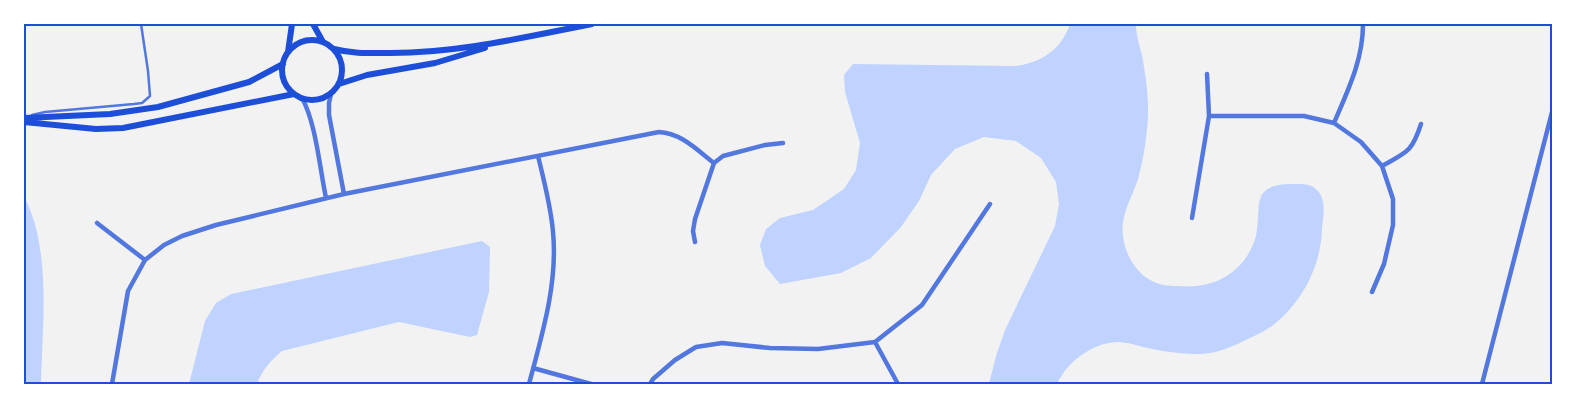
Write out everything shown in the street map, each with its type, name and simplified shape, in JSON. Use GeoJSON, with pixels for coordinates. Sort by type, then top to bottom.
{"type":"FeatureCollection","features":[{"type":"Feature","properties":{"kind":"main road"},"geometry":{"type":"LineString","coordinates":[[292,24],[288,53],[283,64],[285,81],[294,94],[302,98],[317,100],[331,94],[339,84],[342,69],[334,49]]}},
{"type":"Feature","properties":{"kind":"main road"},"geometry":{"type":"LineString","coordinates":[[313,24],[323,42]]}},
{"type":"Feature","properties":{"kind":"main road"},"geometry":{"type":"LineString","coordinates":[[288,53],[295,46],[313,40],[323,42],[334,49],[354,54],[414,53],[505,41],[592,24]]}},
{"type":"Feature","properties":{"kind":"main road"},"geometry":{"type":"LineString","coordinates":[[339,84],[367,75],[435,63],[505,41]]}},
{"type":"Feature","properties":{"kind":"main road"},"geometry":{"type":"LineString","coordinates":[[24,119],[110,114],[158,107],[249,82],[283,64]]}},
{"type":"Feature","properties":{"kind":"main road"},"geometry":{"type":"LineString","coordinates":[[24,119],[96,129],[123,128],[294,94]]}},
{"type":"Feature","properties":{"kind":"street"},"geometry":{"type":"LineString","coordinates":[[1334,123],[1358,66],[1363,42],[1363,24]]}},
{"type":"Feature","properties":{"kind":"street"},"geometry":{"type":"LineString","coordinates":[[1192,218],[1209,116],[1207,74]]}},
{"type":"Feature","properties":{"kind":"street"},"geometry":{"type":"LineString","coordinates":[[331,94],[329,115],[344,194]]}},
{"type":"Feature","properties":{"kind":"street"},"geometry":{"type":"LineString","coordinates":[[302,98],[307,107],[311,123],[326,198]]}},
{"type":"Feature","properties":{"kind":"street"},"geometry":{"type":"LineString","coordinates":[[1482,384],[1552,112]]}},
{"type":"Feature","properties":{"kind":"street"},"geometry":{"type":"LineString","coordinates":[[1209,116],[1304,116],[1334,123],[1360,142],[1382,166],[1393,199],[1392,225],[1384,264],[1372,292]]}},
{"type":"Feature","properties":{"kind":"street"},"geometry":{"type":"LineString","coordinates":[[1382,166],[1409,151],[1416,142],[1421,124]]}},
{"type":"Feature","properties":{"kind":"street"},"geometry":{"type":"LineString","coordinates":[[112,384],[128,291],[145,260],[164,245],[199,229],[344,194],[659,132],[669,132],[679,136],[714,163]]}},
{"type":"Feature","properties":{"kind":"street"},"geometry":{"type":"LineString","coordinates":[[1546,134],[1552,135]]}},
{"type":"Feature","properties":{"kind":"street"},"geometry":{"type":"LineString","coordinates":[[695,242],[693,231],[695,218],[714,163],[723,156],[765,145],[783,143]]}},
{"type":"Feature","properties":{"kind":"street"},"geometry":{"type":"LineString","coordinates":[[529,384],[549,300],[553,277],[554,253],[551,212],[538,156]]}},
{"type":"Feature","properties":{"kind":"street"},"geometry":{"type":"LineString","coordinates":[[650,384],[653,379],[675,360],[696,347],[722,343],[770,348],[818,349],[874,342],[922,305],[990,204]]}},
{"type":"Feature","properties":{"kind":"street"},"geometry":{"type":"LineString","coordinates":[[97,223],[145,260]]}},
{"type":"Feature","properties":{"kind":"street"},"geometry":{"type":"LineString","coordinates":[[874,342],[898,384]]}},
{"type":"Feature","properties":{"kind":"street"},"geometry":{"type":"LineString","coordinates":[[533,368],[591,384]]}},
{"type":"Feature","properties":{"kind":"lane"},"geometry":{"type":"LineString","coordinates":[[24,119],[45,112],[134,104],[146,101],[150,96],[141,24]]}},
{"type":"Feature","properties":{"kind":"water"},"geometry":{"type":"Polygon","coordinates":[[[1070,24],[1136,24],[1147,88],[1147,126],[1140,171],[1124,217],[1123,236],[1128,255],[1139,271],[1146,277],[1159,284],[1173,286],[1201,285],[1217,281],[1238,267],[1251,249],[1256,236],[1260,199],[1263,193],[1269,188],[1278,185],[1306,184],[1312,186],[1320,194],[1323,203],[1323,214],[1318,257],[1314,270],[1301,295],[1283,317],[1260,333],[1232,347],[1214,352],[1202,354],[1181,353],[1125,343],[1108,343],[1081,355],[1067,368],[1057,384],[989,384],[1005,330],[1055,226],[1059,204],[1056,182],[1041,158],[1016,141],[984,137],[955,149],[931,175],[919,201],[901,227],[871,258],[841,273],[780,284],[765,266],[760,245],[766,229],[780,218],[813,210],[844,189],[856,170],[860,143],[845,92],[844,75],[853,64],[1015,66],[1033,62],[1049,54],[1061,41],[1070,24]]]}},
{"type":"Feature","properties":{"kind":"water"},"geometry":{"type":"Polygon","coordinates":[[[24,197],[33,217],[39,240],[42,264],[41,384],[24,384],[24,197]]]}},
{"type":"Feature","properties":{"kind":"water"},"geometry":{"type":"Polygon","coordinates":[[[482,241],[490,247],[489,292],[477,335],[470,337],[399,322],[282,351],[267,366],[257,384],[189,384],[205,321],[216,303],[231,294],[482,241]]]}}]}
